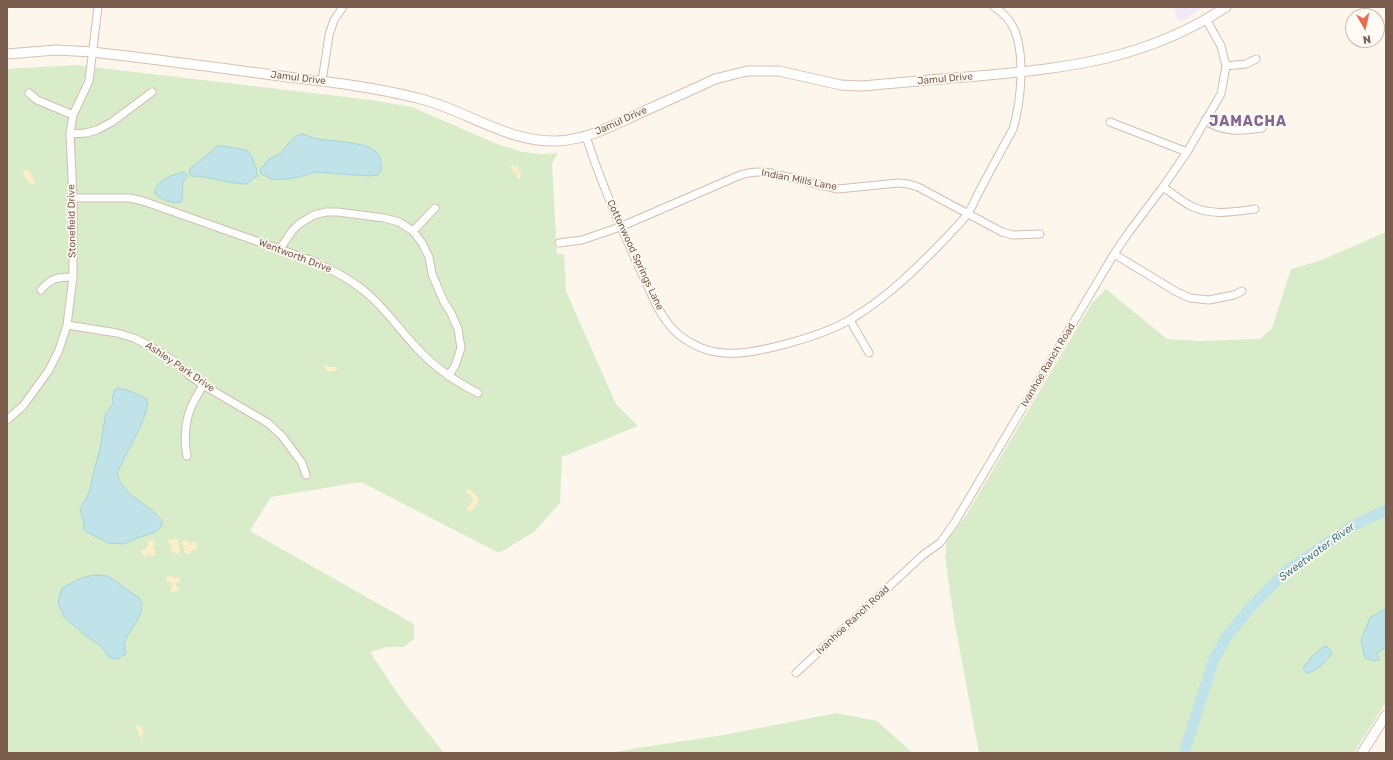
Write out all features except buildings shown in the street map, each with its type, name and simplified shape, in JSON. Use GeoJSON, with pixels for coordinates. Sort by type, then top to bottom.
{"type":"FeatureCollection","features":[{"type":"Feature","properties":{"kind":"street","name":"Stonefield Drive"},"geometry":{"type":"LineString","coordinates":[[7,420],[23,406],[49,370],[59,350],[67,325],[73,277],[73,198],[70,134],[73,115],[89,81],[98,7]]}},
{"type":"Feature","properties":{"kind":"street"},"geometry":{"type":"LineString","coordinates":[[322,81],[329,36],[334,20],[343,7]]}},
{"type":"Feature","properties":{"kind":"street","name":"Cottonwood Springs Lane"},"geometry":{"type":"LineString","coordinates":[[586,136],[601,181],[620,227],[663,317],[680,336],[701,348],[724,353],[744,352],[783,344],[817,334],[850,320],[881,298],[929,256],[968,213],[1013,129],[1020,92],[1020,72],[1016,34],[1007,18],[994,7]]}},
{"type":"Feature","properties":{"kind":"street","name":"Jamul Drive"},"geometry":{"type":"LineString","coordinates":[[7,54],[56,50],[93,52],[322,81],[381,90],[419,98],[440,105],[478,120],[502,132],[524,138],[557,141],[596,133],[715,79],[730,74],[779,71],[841,85],[860,86],[1020,72],[1091,62],[1122,55],[1169,38],[1226,7]]}},
{"type":"Feature","properties":{"kind":"street","name":"Ivanhoe Ranch Road"},"geometry":{"type":"LineString","coordinates":[[796,673],[918,559],[940,543],[959,515],[1114,254],[1187,152],[1221,94],[1226,66],[1221,46],[1206,19]]}},
{"type":"Feature","properties":{"kind":"street"},"geometry":{"type":"LineString","coordinates":[[1226,66],[1246,64],[1256,59]]}},
{"type":"Feature","properties":{"kind":"street"},"geometry":{"type":"LineString","coordinates":[[70,134],[91,132],[112,122],[152,92]]}},
{"type":"Feature","properties":{"kind":"street"},"geometry":{"type":"LineString","coordinates":[[29,93],[37,100],[73,115]]}},
{"type":"Feature","properties":{"kind":"street"},"geometry":{"type":"LineString","coordinates":[[1205,120],[1211,124],[1231,131],[1262,128]]}},
{"type":"Feature","properties":{"kind":"street"},"geometry":{"type":"LineString","coordinates":[[1110,122],[1187,152]]}},
{"type":"Feature","properties":{"kind":"street","name":"Indian Mills Lane"},"geometry":{"type":"LineString","coordinates":[[559,243],[582,240],[620,227],[738,176],[750,172],[761,171],[838,189],[898,183],[908,184],[918,187],[968,213],[993,229],[1013,235],[1040,234]]}},
{"type":"Feature","properties":{"kind":"street"},"geometry":{"type":"LineString","coordinates":[[1163,187],[1189,205],[1197,208],[1219,213],[1255,209]]}},
{"type":"Feature","properties":{"kind":"street","name":"Wentworth Drive"},"geometry":{"type":"LineString","coordinates":[[73,198],[136,199],[280,249],[313,261],[332,270],[363,290],[390,316],[433,364],[448,376],[478,393]]}},
{"type":"Feature","properties":{"kind":"street"},"geometry":{"type":"LineString","coordinates":[[413,231],[435,208]]}},
{"type":"Feature","properties":{"kind":"street"},"geometry":{"type":"LineString","coordinates":[[280,249],[292,231],[300,224],[314,215],[326,212],[338,212],[384,218],[399,222],[413,231],[422,243],[429,257],[432,274],[458,329],[461,348],[456,366],[448,376]]}},
{"type":"Feature","properties":{"kind":"street"},"geometry":{"type":"LineString","coordinates":[[1114,254],[1175,291],[1190,298],[1209,300],[1234,295],[1242,290]]}},
{"type":"Feature","properties":{"kind":"street"},"geometry":{"type":"LineString","coordinates":[[41,290],[52,279],[60,277],[73,277]]}},
{"type":"Feature","properties":{"kind":"street"},"geometry":{"type":"LineString","coordinates":[[850,320],[869,353]]}},
{"type":"Feature","properties":{"kind":"street","name":"Ashley Park Drive"},"geometry":{"type":"LineString","coordinates":[[67,325],[134,338],[174,361],[189,375],[203,385],[268,423],[282,436],[302,463],[306,476]]}},
{"type":"Feature","properties":{"kind":"street"},"geometry":{"type":"LineString","coordinates":[[187,456],[186,424],[190,410],[203,385]]}},
{"type":"Feature","properties":{"kind":"street"},"geometry":{"type":"LineString","coordinates":[[1362,753],[1386,715]]}},
{"type":"Feature","properties":{"kind":"shaded area"},"geometry":{"type":"Polygon","coordinates":[[[1174,7],[1205,7],[1178,22],[1174,7]]]}},
{"type":"Feature","properties":{"kind":"green space"},"geometry":{"type":"Polygon","coordinates":[[[76,65],[371,100],[412,107],[497,144],[522,152],[541,154],[558,153],[552,164],[557,254],[564,254],[566,291],[616,404],[638,426],[562,457],[560,503],[534,532],[499,553],[361,482],[271,497],[250,531],[414,624],[414,639],[404,647],[387,647],[370,652],[400,697],[444,753],[7,753],[7,69],[76,65]]]}},
{"type":"Feature","properties":{"kind":"green space"},"geometry":{"type":"Polygon","coordinates":[[[1386,232],[1386,702],[1354,753],[979,753],[954,619],[945,557],[947,540],[965,517],[1092,303],[1106,289],[1167,339],[1199,341],[1260,339],[1272,328],[1291,269],[1322,260],[1386,232]]]}},
{"type":"Feature","properties":{"kind":"green space"},"geometry":{"type":"Polygon","coordinates":[[[836,713],[877,721],[913,753],[609,753],[724,735],[836,713]]]}},
{"type":"Feature","properties":{"kind":"sand"},"geometry":{"type":"Polygon","coordinates":[[[512,165],[519,167],[518,171],[521,173],[520,180],[518,180],[516,173],[513,172],[511,167],[512,165]]]}},
{"type":"Feature","properties":{"kind":"sand"},"geometry":{"type":"Polygon","coordinates":[[[25,170],[28,170],[35,181],[35,184],[28,182],[23,173],[25,170]]]}},
{"type":"Feature","properties":{"kind":"sand"},"geometry":{"type":"Polygon","coordinates":[[[325,364],[329,367],[336,367],[337,369],[331,372],[327,371],[324,366],[325,364]]]}},
{"type":"Feature","properties":{"kind":"sand"},"geometry":{"type":"Polygon","coordinates":[[[468,489],[475,494],[479,502],[474,509],[470,511],[468,511],[467,508],[473,501],[471,496],[466,492],[468,489]]]}},
{"type":"Feature","properties":{"kind":"sand"},"geometry":{"type":"Polygon","coordinates":[[[176,538],[179,546],[178,554],[170,551],[172,545],[168,542],[169,539],[172,540],[176,538]]]}},
{"type":"Feature","properties":{"kind":"sand"},"geometry":{"type":"Polygon","coordinates":[[[152,540],[155,542],[153,547],[155,549],[155,555],[152,557],[149,553],[146,556],[143,556],[141,551],[147,548],[148,541],[152,540]]]}},
{"type":"Feature","properties":{"kind":"sand"},"geometry":{"type":"Polygon","coordinates":[[[186,540],[192,546],[192,542],[196,541],[197,549],[192,550],[189,554],[185,554],[182,544],[182,541],[186,540]]]}},
{"type":"Feature","properties":{"kind":"sand"},"geometry":{"type":"Polygon","coordinates":[[[168,576],[180,578],[180,581],[176,584],[179,589],[178,591],[170,591],[173,583],[167,581],[166,578],[168,576]]]}},
{"type":"Feature","properties":{"kind":"sand"},"geometry":{"type":"Polygon","coordinates":[[[137,725],[143,729],[143,737],[140,737],[136,727],[137,725]]]}},
{"type":"Feature","properties":{"kind":"water"},"geometry":{"type":"Polygon","coordinates":[[[302,134],[317,139],[348,142],[370,148],[377,153],[380,158],[381,171],[377,175],[369,176],[313,172],[287,179],[272,179],[261,174],[260,169],[268,160],[280,153],[289,142],[302,134]]]}},
{"type":"Feature","properties":{"kind":"water"},"geometry":{"type":"Polygon","coordinates":[[[218,146],[248,151],[257,168],[256,172],[258,176],[247,184],[191,176],[189,173],[190,169],[218,146]]]}},
{"type":"Feature","properties":{"kind":"water"},"geometry":{"type":"Polygon","coordinates":[[[183,172],[187,177],[183,182],[181,202],[167,201],[155,194],[158,185],[161,182],[169,176],[183,172]]]}},
{"type":"Feature","properties":{"kind":"water"},"geometry":{"type":"Polygon","coordinates":[[[118,388],[130,391],[147,399],[147,405],[146,413],[138,431],[118,470],[118,477],[129,493],[155,513],[163,522],[160,528],[155,532],[124,544],[108,543],[85,531],[80,509],[89,493],[100,449],[106,412],[113,403],[112,397],[115,390],[118,388]]]}},
{"type":"Feature","properties":{"kind":"water"},"geometry":{"type":"Polygon","coordinates":[[[95,575],[108,576],[139,598],[142,603],[141,613],[125,641],[125,655],[118,659],[110,658],[100,645],[86,636],[64,617],[58,603],[62,588],[81,578],[95,575]]]}},
{"type":"Feature","properties":{"kind":"water"},"geometry":{"type":"Polygon","coordinates":[[[1386,609],[1386,649],[1384,648],[1376,654],[1380,659],[1375,661],[1365,658],[1361,640],[1370,618],[1386,609]]]}},
{"type":"Feature","properties":{"kind":"water"},"geometry":{"type":"Polygon","coordinates":[[[1326,646],[1332,654],[1324,663],[1307,673],[1303,669],[1307,662],[1316,652],[1326,646]]]}},
{"type":"Feature","properties":{"kind":"waterway","name":"Sweetwater River"},"geometry":{"type":"LineString","coordinates":[[1184,753],[1214,659],[1227,636],[1250,608],[1286,571],[1354,525],[1386,510]]}},
{"type":"Feature","properties":{"kind":"district","name":"JAMACHA"},"geometry":{"type":"Point","coordinates":[1248,122]}}]}
